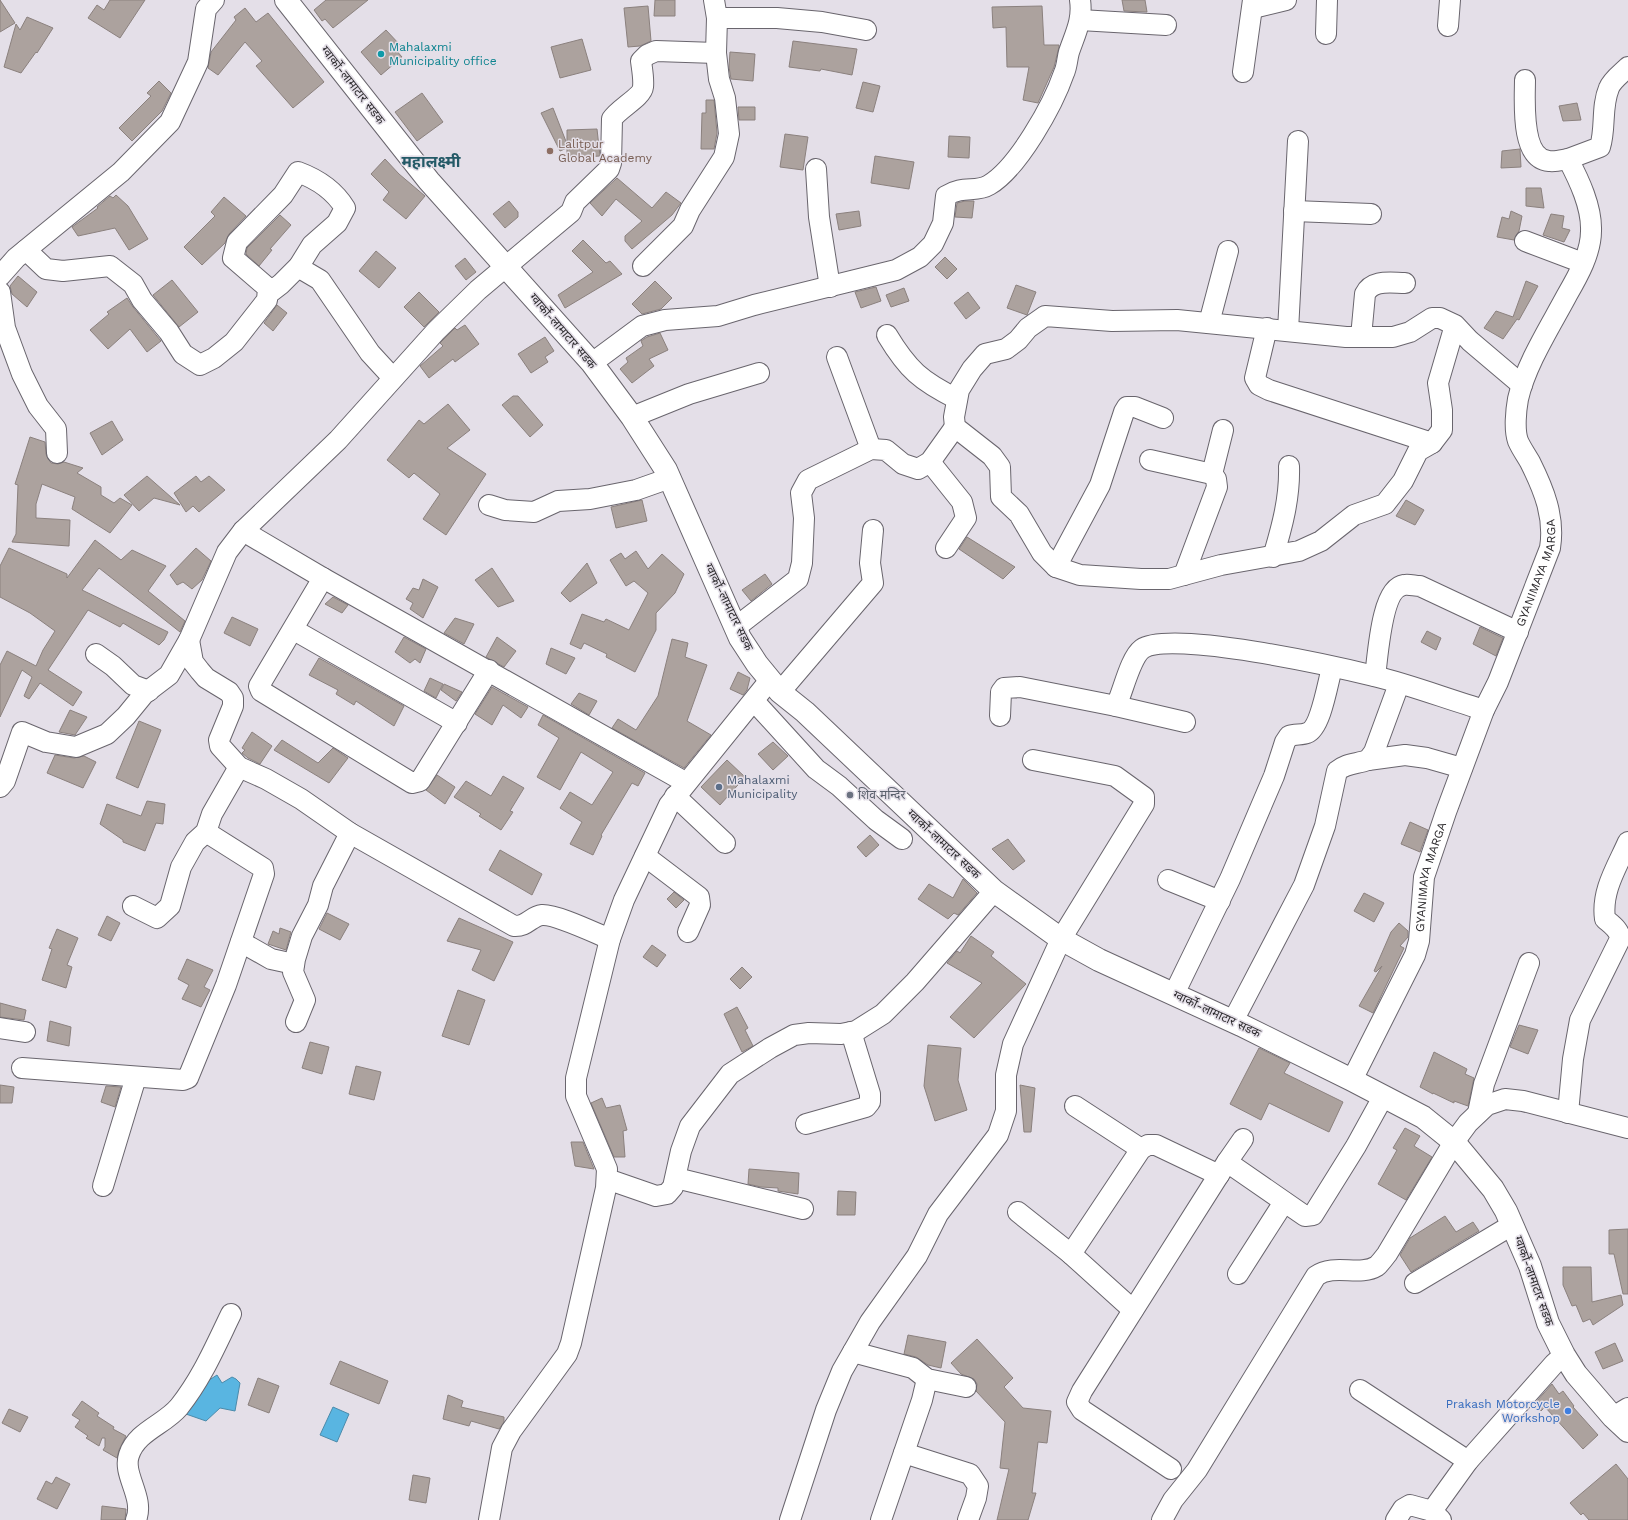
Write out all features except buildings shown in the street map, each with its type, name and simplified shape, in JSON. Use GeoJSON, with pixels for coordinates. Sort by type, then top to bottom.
{"type":"FeatureCollection","features":[{"type":"Feature","properties":{"kind":"main road","name":"ग्वार्को-लामाटार सडक"},"geometry":{"type":"LineString","coordinates":[[286,0],[429,181],[592,363],[632,417],[670,478],[736,627],[757,664],[775,686],[805,712],[994,891],[1061,939],[1099,960],[1233,1021],[1383,1096],[1423,1117],[1454,1142],[1493,1189],[1512,1225],[1530,1266],[1548,1323],[1564,1355],[1576,1374],[1623,1419]]}},
{"type":"Feature","properties":{"kind":"street"},"geometry":{"type":"LineString","coordinates":[[0,276],[16,258],[121,172],[170,122],[198,62],[206,9],[214,0]]}},
{"type":"Feature","properties":{"kind":"street"},"geometry":{"type":"LineString","coordinates":[[592,363],[642,326],[665,320],[718,316],[754,305],[830,288],[896,270],[920,257],[933,244],[944,223],[946,196],[953,191],[964,188],[980,189],[989,186],[1003,173],[1044,120],[1065,72],[1069,53],[1080,20],[1080,0]]}},
{"type":"Feature","properties":{"kind":"street"},"geometry":{"type":"LineString","coordinates":[[1243,72],[1253,4],[1286,0]]}},
{"type":"Feature","properties":{"kind":"street"},"geometry":{"type":"LineString","coordinates":[[1326,34],[1327,0]]}},
{"type":"Feature","properties":{"kind":"street"},"geometry":{"type":"LineString","coordinates":[[1448,26],[1450,0]]}},
{"type":"Feature","properties":{"kind":"street"},"geometry":{"type":"LineString","coordinates":[[643,266],[683,226],[690,210],[724,157],[729,134],[725,98],[719,79],[716,53],[716,9],[777,18],[822,22],[866,30]]}},
{"type":"Feature","properties":{"kind":"street"},"geometry":{"type":"LineString","coordinates":[[1080,20],[1166,25]]}},
{"type":"Feature","properties":{"kind":"street"},"geometry":{"type":"LineString","coordinates":[[0,787],[5,781],[22,732],[46,742],[76,747],[107,734],[149,691],[170,675],[189,640],[227,552],[243,531],[338,440],[436,331],[505,266],[571,212],[575,202],[609,169],[611,163],[612,119],[616,113],[640,94],[643,88],[641,61],[647,55],[656,51],[716,53]]}},
{"type":"Feature","properties":{"kind":"street"},"geometry":{"type":"LineString","coordinates":[[1525,80],[1525,119],[1532,149],[1539,157],[1548,161],[1568,160],[1600,147],[1603,140],[1603,115],[1609,86],[1628,67]]}},
{"type":"Feature","properties":{"kind":"street"},"geometry":{"type":"LineString","coordinates":[[1288,331],[1298,141]]}},
{"type":"Feature","properties":{"kind":"street","name":"GYANIMAYA MARGA"},"geometry":{"type":"LineString","coordinates":[[1352,1080],[1417,948],[1419,941],[1424,877],[1484,710],[1498,682],[1550,548],[1552,519],[1545,495],[1517,440],[1516,412],[1522,385],[1544,337],[1578,277],[1590,245],[1591,230],[1589,214],[1578,178],[1568,160]]}},
{"type":"Feature","properties":{"kind":"street"},"geometry":{"type":"LineString","coordinates":[[816,169],[819,217],[830,288]]}},
{"type":"Feature","properties":{"kind":"street"},"geometry":{"type":"LineString","coordinates":[[26,250],[46,269],[63,271],[110,266],[133,284],[142,300],[169,332],[183,354],[200,365],[214,358],[234,342],[267,300],[268,288],[233,258],[237,242],[284,195],[298,172],[312,177],[338,195],[344,208],[337,223],[312,245],[299,266],[281,284],[268,294]]}},
{"type":"Feature","properties":{"kind":"street"},"geometry":{"type":"LineString","coordinates":[[1294,211],[1371,214]]}},
{"type":"Feature","properties":{"kind":"street"},"geometry":{"type":"LineString","coordinates":[[1525,241],[1583,263]]}},
{"type":"Feature","properties":{"kind":"street"},"geometry":{"type":"LineString","coordinates":[[1209,323],[1228,251]]}},
{"type":"Feature","properties":{"kind":"street"},"geometry":{"type":"LineString","coordinates":[[299,266],[320,280],[334,298],[370,353],[393,378]]}},
{"type":"Feature","properties":{"kind":"street"},"geometry":{"type":"LineString","coordinates":[[1361,337],[1368,288],[1376,283],[1405,283]]}},
{"type":"Feature","properties":{"kind":"street"},"geometry":{"type":"LineString","coordinates":[[0,292],[5,328],[22,374],[38,406],[56,429],[57,453]]}},
{"type":"Feature","properties":{"kind":"street"},"geometry":{"type":"LineString","coordinates":[[736,627],[798,580],[802,563],[804,518],[801,493],[808,480],[871,449],[886,450],[902,464],[918,469],[930,462],[955,426],[954,417],[959,390],[972,369],[985,354],[1006,349],[1018,340],[1028,328],[1045,316],[1112,321],[1177,320],[1361,337],[1393,337],[1410,332],[1432,318],[1440,318],[1455,325],[1470,341],[1522,385]]}},
{"type":"Feature","properties":{"kind":"street"},"geometry":{"type":"LineString","coordinates":[[955,426],[992,456],[1000,467],[1001,497],[1019,514],[1042,553],[1056,567],[1080,575],[1141,579],[1169,579],[1221,565],[1273,557],[1299,551],[1320,541],[1354,515],[1385,504],[1403,481],[1418,451],[1432,443],[1442,430],[1442,410],[1438,383],[1455,325]]}},
{"type":"Feature","properties":{"kind":"street"},"geometry":{"type":"LineString","coordinates":[[1267,328],[1254,378],[1260,385],[1269,390],[1432,443]]}},
{"type":"Feature","properties":{"kind":"street"},"geometry":{"type":"LineString","coordinates":[[887,335],[902,360],[910,369],[939,390],[957,399]]}},
{"type":"Feature","properties":{"kind":"street"},"geometry":{"type":"LineString","coordinates":[[836,357],[871,449]]}},
{"type":"Feature","properties":{"kind":"street"},"geometry":{"type":"LineString","coordinates":[[632,417],[689,394],[759,373]]}},
{"type":"Feature","properties":{"kind":"street"},"geometry":{"type":"LineString","coordinates":[[1056,567],[1100,485],[1127,407],[1135,407],[1164,418]]}},
{"type":"Feature","properties":{"kind":"street"},"geometry":{"type":"LineString","coordinates":[[1212,474],[1223,430]]}},
{"type":"Feature","properties":{"kind":"street"},"geometry":{"type":"LineString","coordinates":[[1150,460],[1212,474],[1216,479],[1217,487],[1184,575]]}},
{"type":"Feature","properties":{"kind":"street"},"geometry":{"type":"LineString","coordinates":[[930,462],[962,502],[966,518],[946,548]]}},
{"type":"Feature","properties":{"kind":"street"},"geometry":{"type":"LineString","coordinates":[[1273,557],[1284,521],[1289,481],[1289,466]]}},
{"type":"Feature","properties":{"kind":"street"},"geometry":{"type":"LineString","coordinates":[[489,505],[505,510],[534,512],[558,501],[590,499],[636,490],[670,478]]}},
{"type":"Feature","properties":{"kind":"street"},"geometry":{"type":"LineString","coordinates":[[489,1520],[502,1448],[511,1431],[567,1354],[606,1188],[607,1169],[601,1151],[576,1096],[576,1078],[610,939],[645,856],[669,805],[680,790],[754,701],[775,686],[873,583],[870,553],[873,530]]}},
{"type":"Feature","properties":{"kind":"street"},"geometry":{"type":"LineString","coordinates":[[243,531],[678,778],[680,790],[725,843]]}},
{"type":"Feature","properties":{"kind":"street"},"geometry":{"type":"LineString","coordinates":[[324,578],[259,686],[261,691],[412,783],[420,781],[489,670]]}},
{"type":"Feature","properties":{"kind":"street"},"geometry":{"type":"LineString","coordinates":[[1375,676],[1385,608],[1393,591],[1403,584],[1420,586],[1518,632]]}},
{"type":"Feature","properties":{"kind":"street"},"geometry":{"type":"LineString","coordinates":[[294,630],[457,723]]}},
{"type":"Feature","properties":{"kind":"street"},"geometry":{"type":"LineString","coordinates":[[189,640],[193,662],[206,678],[229,692],[233,698],[233,706],[219,740],[220,746],[238,767],[266,779],[300,799],[350,833],[514,926],[526,925],[537,916],[549,916],[610,939]]}},
{"type":"Feature","properties":{"kind":"street"},"geometry":{"type":"LineString","coordinates":[[1116,706],[1134,660],[1142,649],[1153,645],[1178,643],[1240,649],[1375,676],[1484,710]]}},
{"type":"Feature","properties":{"kind":"street"},"geometry":{"type":"LineString","coordinates":[[96,654],[113,666],[133,685],[149,691]]}},
{"type":"Feature","properties":{"kind":"street"},"geometry":{"type":"LineString","coordinates":[[1174,994],[1220,901],[1274,776],[1285,742],[1289,736],[1307,733],[1314,728],[1318,720],[1332,668]]}},
{"type":"Feature","properties":{"kind":"street"},"geometry":{"type":"LineString","coordinates":[[1368,760],[1374,752],[1399,684]]}},
{"type":"Feature","properties":{"kind":"street"},"geometry":{"type":"LineString","coordinates":[[1000,716],[1001,692],[1004,688],[1020,687],[1116,706],[1185,722]]}},
{"type":"Feature","properties":{"kind":"street"},"geometry":{"type":"LineString","coordinates":[[754,701],[816,769],[839,786],[876,820],[902,839]]}},
{"type":"Feature","properties":{"kind":"street"},"geometry":{"type":"LineString","coordinates":[[1233,1021],[1304,885],[1325,826],[1337,771],[1346,765],[1368,760],[1405,755],[1427,758],[1462,768]]}},
{"type":"Feature","properties":{"kind":"street"},"geometry":{"type":"LineString","coordinates":[[790,1520],[826,1410],[853,1352],[870,1322],[917,1256],[938,1214],[998,1135],[1006,1111],[1006,1075],[1013,1044],[1061,939],[1144,804],[1144,797],[1115,776],[1033,760]]}},
{"type":"Feature","properties":{"kind":"street"},"geometry":{"type":"LineString","coordinates":[[133,906],[157,918],[170,906],[181,867],[195,842],[206,832],[212,814],[238,767]]}},
{"type":"Feature","properties":{"kind":"street"},"geometry":{"type":"LineString","coordinates":[[22,1068],[183,1080],[188,1078],[226,985],[264,872],[263,868],[206,832]]}},
{"type":"Feature","properties":{"kind":"street"},"geometry":{"type":"LineString","coordinates":[[296,1022],[304,1000],[293,972],[302,936],[318,905],[324,886],[350,833]]}},
{"type":"Feature","properties":{"kind":"street"},"geometry":{"type":"LineString","coordinates":[[1568,1113],[1573,1059],[1580,1020],[1620,939],[1620,934],[1605,919],[1603,906],[1610,879],[1628,842]]}},
{"type":"Feature","properties":{"kind":"street"},"geometry":{"type":"LineString","coordinates":[[645,856],[699,897],[700,905],[688,932]]}},
{"type":"Feature","properties":{"kind":"street"},"geometry":{"type":"LineString","coordinates":[[1168,880],[1220,901]]}},
{"type":"Feature","properties":{"kind":"street"},"geometry":{"type":"LineString","coordinates":[[607,1178],[656,1196],[667,1194],[673,1188],[681,1151],[690,1126],[730,1074],[770,1048],[794,1035],[809,1033],[841,1034],[851,1032],[883,1014],[909,988],[994,891]]}},
{"type":"Feature","properties":{"kind":"street"},"geometry":{"type":"LineString","coordinates":[[241,942],[271,958],[294,964]]}},
{"type":"Feature","properties":{"kind":"street"},"geometry":{"type":"LineString","coordinates":[[1478,1113],[1484,1084],[1529,963]]}},
{"type":"Feature","properties":{"kind":"street"},"geometry":{"type":"LineString","coordinates":[[0,1028],[25,1032]]}},
{"type":"Feature","properties":{"kind":"street"},"geometry":{"type":"LineString","coordinates":[[806,1124],[866,1107],[870,1102],[870,1094],[851,1032]]}},
{"type":"Feature","properties":{"kind":"street"},"geometry":{"type":"LineString","coordinates":[[103,1186],[136,1076]]}},
{"type":"Feature","properties":{"kind":"street"},"geometry":{"type":"LineString","coordinates":[[1071,1254],[1141,1149],[1148,1145],[1156,1145],[1223,1169],[1284,1202],[1305,1216],[1313,1215],[1356,1146],[1383,1096]]}},
{"type":"Feature","properties":{"kind":"street"},"geometry":{"type":"LineString","coordinates":[[1162,1520],[1173,1500],[1197,1470],[1316,1276],[1324,1270],[1365,1270],[1376,1266],[1387,1254],[1454,1142],[1468,1122],[1487,1105],[1505,1099],[1523,1101],[1628,1128]]}},
{"type":"Feature","properties":{"kind":"street"},"geometry":{"type":"LineString","coordinates":[[1075,1106],[1141,1149]]}},
{"type":"Feature","properties":{"kind":"street"},"geometry":{"type":"LineString","coordinates":[[1170,1469],[1082,1410],[1077,1402],[1082,1391],[1133,1310],[1243,1139]]}},
{"type":"Feature","properties":{"kind":"street"},"geometry":{"type":"LineString","coordinates":[[676,1178],[803,1209]]}},
{"type":"Feature","properties":{"kind":"street"},"geometry":{"type":"LineString","coordinates":[[1238,1274],[1284,1202]]}},
{"type":"Feature","properties":{"kind":"street"},"geometry":{"type":"LineString","coordinates":[[1018,1212],[1071,1254],[1133,1310]]}},
{"type":"Feature","properties":{"kind":"street"},"geometry":{"type":"LineString","coordinates":[[1415,1283],[1512,1225]]}},
{"type":"Feature","properties":{"kind":"street"},"geometry":{"type":"LineString","coordinates":[[136,1520],[138,1503],[128,1468],[129,1455],[150,1428],[166,1419],[177,1409],[192,1390],[213,1354],[231,1314]]}},
{"type":"Feature","properties":{"kind":"street"},"geometry":{"type":"LineString","coordinates":[[853,1352],[913,1368],[927,1379],[966,1387]]}},
{"type":"Feature","properties":{"kind":"street"},"geometry":{"type":"LineString","coordinates":[[1396,1520],[1403,1509],[1410,1505],[1436,1516],[1468,1461],[1554,1364],[1564,1355]]}},
{"type":"Feature","properties":{"kind":"street"},"geometry":{"type":"LineString","coordinates":[[881,1520],[922,1400],[927,1379]]}},
{"type":"Feature","properties":{"kind":"street"},"geometry":{"type":"LineString","coordinates":[[1360,1390],[1468,1461]]}},
{"type":"Feature","properties":{"kind":"street"},"geometry":{"type":"LineString","coordinates":[[904,1454],[970,1474],[978,1486],[976,1498],[968,1520]]}},
{"type":"Feature","properties":{"kind":"water"},"geometry":{"type":"Polygon","coordinates":[[[217,1375],[222,1383],[232,1377],[240,1383],[235,1411],[220,1408],[206,1421],[183,1413],[200,1386],[217,1375]]]}},
{"type":"Feature","properties":{"kind":"water"},"geometry":{"type":"Polygon","coordinates":[[[333,1407],[349,1414],[337,1442],[320,1435],[333,1407]]]}},
{"type":"Feature","properties":{"kind":"place","name":"Mahalaxmi Municipality office"},"geometry":{"type":"Point","coordinates":[381,54]}},
{"type":"Feature","properties":{"kind":"place","name":"Lalitpur Global Academy"},"geometry":{"type":"Point","coordinates":[550,151]}},
{"type":"Feature","properties":{"kind":"place","name":"Mahalaxmi Municipality"},"geometry":{"type":"Point","coordinates":[719,787]}},
{"type":"Feature","properties":{"kind":"place","name":"शिव मन्दिर"},"geometry":{"type":"Point","coordinates":[850,795]}},
{"type":"Feature","properties":{"kind":"place","name":"Prakash Motorcycle Workshop"},"geometry":{"type":"Point","coordinates":[1568,1411]}},
{"type":"Feature","properties":{"kind":"district","name":"महालक्ष्मी"},"geometry":{"type":"Point","coordinates":[431,161]}}]}
